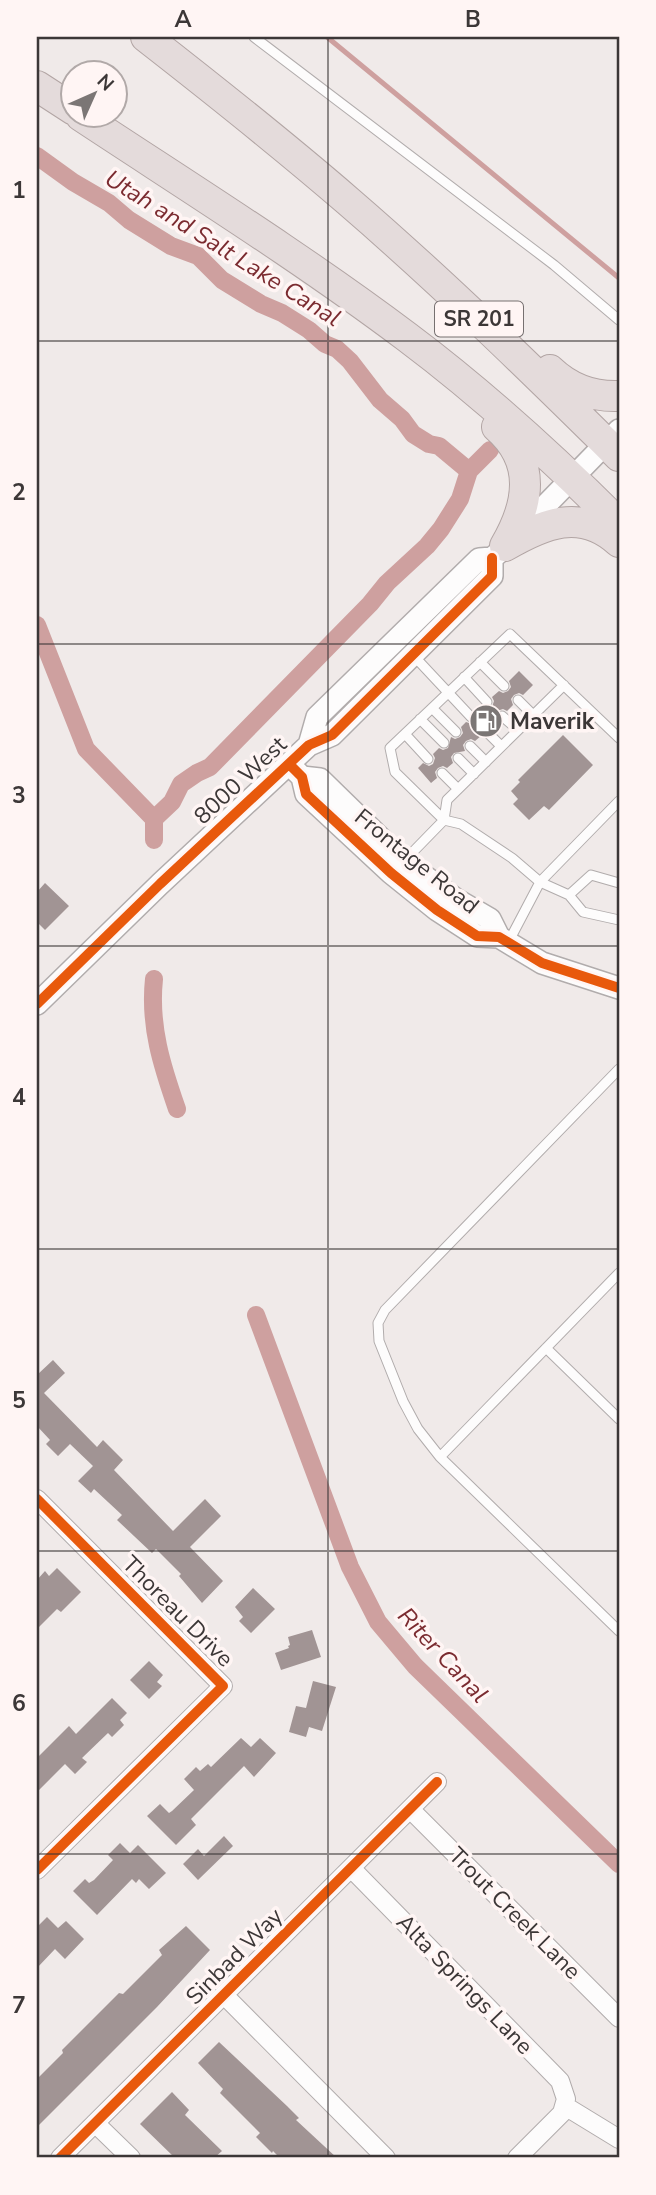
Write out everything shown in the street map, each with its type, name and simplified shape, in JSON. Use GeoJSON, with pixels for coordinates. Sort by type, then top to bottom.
{"type":"FeatureCollection","features":[{"type":"Feature","properties":{"kind":"highway","name":"SR 201"},"geometry":{"type":"LineString","coordinates":[[146,37],[348,201],[615,443]]}},
{"type":"Feature","properties":{"kind":"highway"},"geometry":{"type":"LineString","coordinates":[[37,86],[60,101]]}},
{"type":"Feature","properties":{"kind":"highway","name":"SR 201"},"geometry":{"type":"LineString","coordinates":[[102,130],[409,338],[495,408],[573,478],[619,524]]}},
{"type":"Feature","properties":{"kind":"highway"},"geometry":{"type":"LineString","coordinates":[[348,201],[384,220],[417,244],[563,382],[585,392],[619,396]]}},
{"type":"Feature","properties":{"kind":"highway"},"geometry":{"type":"LineString","coordinates":[[248,227],[299,274],[420,365],[509,439],[516,448],[524,468],[526,490],[520,517],[498,552]]}},
{"type":"Feature","properties":{"kind":"highway"},"geometry":{"type":"LineString","coordinates":[[498,552],[542,527],[566,522],[578,522],[599,528],[619,542]]}},
{"type":"Feature","properties":{"kind":"street","name":"8000 West"},"geometry":{"type":"LineString","coordinates":[[37,1004],[160,884],[296,771],[309,745],[317,716],[480,559],[498,552],[573,478],[615,443]]}},
{"type":"Feature","properties":{"kind":"street","name":"8000 West"},"geometry":{"type":"LineString","coordinates":[[309,745],[332,735],[492,576],[498,552]]}},
{"type":"Feature","properties":{"kind":"street","name":"Frontage Road"},"geometry":{"type":"LineString","coordinates":[[296,771],[320,779],[404,860],[454,898],[490,919],[503,940]]}},
{"type":"Feature","properties":{"kind":"street","name":"Frontage Road"},"geometry":{"type":"LineString","coordinates":[[296,771],[306,794],[437,910],[477,936],[503,940],[542,963],[619,988]]}},
{"type":"Feature","properties":{"kind":"street","name":"Thoreau Drive"},"geometry":{"type":"LineString","coordinates":[[37,1871],[223,1686],[41,1511]]}},
{"type":"Feature","properties":{"kind":"street","name":"Sinbad Way"},"geometry":{"type":"LineString","coordinates":[[60,2158],[437,1782]]}},
{"type":"Feature","properties":{"kind":"street","name":"Trout Creek Lane"},"geometry":{"type":"LineString","coordinates":[[410,1809],[619,2018]]}},
{"type":"Feature","properties":{"kind":"street","name":"Alta Springs Lane"},"geometry":{"type":"LineString","coordinates":[[352,1869],[560,2081],[566,2094],[565,2106]]}},
{"type":"Feature","properties":{"kind":"street"},"geometry":{"type":"LineString","coordinates":[[224,1995],[386,2158]]}},
{"type":"Feature","properties":{"kind":"street"},"geometry":{"type":"LineString","coordinates":[[517,2158],[558,2118],[565,2106],[619,2139]]}},
{"type":"Feature","properties":{"kind":"street"},"geometry":{"type":"LineString","coordinates":[[95,2123],[131,2158]]}},
{"type":"Feature","properties":{"kind":"lane"},"geometry":{"type":"LineString","coordinates":[[254,37],[554,265],[619,320]]}},
{"type":"Feature","properties":{"kind":"lane"},"geometry":{"type":"LineString","coordinates":[[619,738],[510,634],[390,748],[395,772],[443,820],[461,824],[512,858],[540,882],[569,895],[583,912],[619,920]]}},
{"type":"Feature","properties":{"kind":"lane"},"geometry":{"type":"LineString","coordinates":[[413,654],[471,717]]}},
{"type":"Feature","properties":{"kind":"lane"},"geometry":{"type":"LineString","coordinates":[[480,662],[503,686]]}},
{"type":"Feature","properties":{"kind":"lane"},"geometry":{"type":"LineString","coordinates":[[464,677],[487,702]]}},
{"type":"Feature","properties":{"kind":"lane"},"geometry":{"type":"LineString","coordinates":[[404,860],[443,820],[447,800],[564,685]]}},
{"type":"Feature","properties":{"kind":"lane"},"geometry":{"type":"LineString","coordinates":[[518,700],[533,715]]}},
{"type":"Feature","properties":{"kind":"lane"},"geometry":{"type":"LineString","coordinates":[[432,708],[456,732]]}},
{"type":"Feature","properties":{"kind":"lane"},"geometry":{"type":"LineString","coordinates":[[502,716],[517,730]]}},
{"type":"Feature","properties":{"kind":"lane"},"geometry":{"type":"LineString","coordinates":[[420,719],[444,743]]}},
{"type":"Feature","properties":{"kind":"lane"},"geometry":{"type":"LineString","coordinates":[[486,731],[501,746]]}},
{"type":"Feature","properties":{"kind":"lane"},"geometry":{"type":"LineString","coordinates":[[405,734],[428,759]]}},
{"type":"Feature","properties":{"kind":"lane"},"geometry":{"type":"LineString","coordinates":[[470,746],[486,762]]}},
{"type":"Feature","properties":{"kind":"lane"},"geometry":{"type":"LineString","coordinates":[[458,758],[474,774]]}},
{"type":"Feature","properties":{"kind":"lane"},"geometry":{"type":"LineString","coordinates":[[442,773],[458,789]]}},
{"type":"Feature","properties":{"kind":"lane"},"geometry":{"type":"LineString","coordinates":[[503,940],[540,882],[619,801]]}},
{"type":"Feature","properties":{"kind":"lane"},"geometry":{"type":"LineString","coordinates":[[569,895],[591,876],[619,883]]}},
{"type":"Feature","properties":{"kind":"lane"},"geometry":{"type":"LineString","coordinates":[[619,1069],[385,1310],[378,1323],[379,1341],[403,1401],[418,1429],[440,1457],[619,1631]]}},
{"type":"Feature","properties":{"kind":"lane"},"geometry":{"type":"LineString","coordinates":[[440,1457],[619,1273]]}},
{"type":"Feature","properties":{"kind":"lane"},"geometry":{"type":"LineString","coordinates":[[546,1348],[619,1419]]}},
{"type":"Feature","properties":{"kind":"building"},"geometry":{"type":"Polygon","coordinates":[[[519,671],[533,685],[523,695],[514,695],[511,699],[513,705],[507,711],[497,711],[497,720],[491,726],[482,726],[479,730],[481,736],[475,741],[466,741],[463,745],[465,751],[454,753],[451,757],[453,763],[447,768],[438,768],[435,772],[437,778],[431,783],[418,768],[423,763],[429,766],[433,764],[433,754],[439,748],[448,748],[451,737],[460,737],[463,733],[461,727],[466,722],[476,722],[476,712],[482,707],[492,707],[492,697],[499,691],[508,691],[511,687],[509,681],[519,671]]]}},
{"type":"Feature","properties":{"kind":"building"},"geometry":{"type":"Polygon","coordinates":[[[563,735],[593,765],[549,810],[544,806],[529,820],[513,804],[518,799],[511,791],[520,782],[518,780],[563,735]]]}},
{"type":"Feature","properties":{"kind":"building"},"geometry":{"type":"Polygon","coordinates":[[[45,883],[69,906],[45,930],[37,922],[37,892],[45,883]]]}},
{"type":"Feature","properties":{"kind":"building"},"geometry":{"type":"Polygon","coordinates":[[[53,1360],[65,1373],[44,1393],[97,1447],[103,1440],[123,1460],[114,1470],[173,1531],[205,1499],[221,1516],[190,1547],[223,1581],[202,1603],[179,1576],[181,1574],[156,1549],[152,1553],[117,1520],[122,1515],[94,1489],[91,1493],[78,1481],[93,1466],[70,1444],[58,1456],[46,1444],[50,1440],[37,1426],[37,1375],[53,1360]]]}},
{"type":"Feature","properties":{"kind":"building"},"geometry":{"type":"Polygon","coordinates":[[[57,1568],[81,1592],[61,1612],[57,1609],[37,1629],[37,1580],[45,1571],[49,1576],[57,1568]]]}},
{"type":"Feature","properties":{"kind":"building"},"geometry":{"type":"Polygon","coordinates":[[[253,1588],[275,1609],[251,1633],[239,1621],[243,1617],[235,1607],[253,1588]]]}},
{"type":"Feature","properties":{"kind":"building"},"geometry":{"type":"Polygon","coordinates":[[[312,1630],[321,1657],[281,1670],[275,1653],[289,1648],[288,1637],[312,1630]]]}},
{"type":"Feature","properties":{"kind":"building"},"geometry":{"type":"Polygon","coordinates":[[[149,1661],[163,1675],[157,1682],[162,1686],[149,1699],[130,1680],[149,1661]]]}},
{"type":"Feature","properties":{"kind":"building"},"geometry":{"type":"Polygon","coordinates":[[[313,1681],[336,1687],[322,1731],[309,1727],[306,1737],[289,1732],[296,1706],[306,1708],[313,1681]]]}},
{"type":"Feature","properties":{"kind":"building"},"geometry":{"type":"Polygon","coordinates":[[[112,1698],[127,1713],[120,1720],[124,1725],[112,1737],[108,1733],[82,1758],[87,1762],[75,1774],[65,1764],[37,1792],[37,1758],[69,1726],[76,1734],[112,1698]]]}},
{"type":"Feature","properties":{"kind":"building"},"geometry":{"type":"Polygon","coordinates":[[[241,1738],[251,1747],[260,1738],[276,1753],[254,1777],[244,1766],[191,1819],[196,1825],[176,1845],[147,1816],[160,1804],[169,1813],[172,1811],[194,1790],[184,1779],[196,1767],[200,1771],[208,1764],[211,1767],[241,1738]]]}},
{"type":"Feature","properties":{"kind":"building"},"geometry":{"type":"Polygon","coordinates":[[[224,1836],[233,1846],[198,1880],[183,1864],[198,1849],[204,1856],[224,1836]]]}},
{"type":"Feature","properties":{"kind":"building"},"geometry":{"type":"Polygon","coordinates":[[[120,1843],[130,1853],[138,1845],[166,1873],[149,1889],[139,1879],[136,1883],[132,1879],[97,1915],[73,1891],[85,1879],[89,1883],[94,1880],[113,1860],[108,1855],[120,1843]]]}},
{"type":"Feature","properties":{"kind":"building"},"geometry":{"type":"Polygon","coordinates":[[[47,1917],[58,1928],[66,1921],[84,1939],[65,1959],[55,1949],[37,1968],[37,1927],[47,1917]]]}},
{"type":"Feature","properties":{"kind":"building"},"geometry":{"type":"Polygon","coordinates":[[[186,1926],[210,1950],[37,2127],[37,2079],[119,1993],[123,1994],[162,1955],[159,1950],[186,1926]]]}},
{"type":"Feature","properties":{"kind":"building"},"geometry":{"type":"Polygon","coordinates":[[[219,2042],[337,2158],[280,2158],[273,2151],[272,2153],[256,2137],[260,2133],[220,2093],[223,2089],[198,2063],[219,2042]]]}},
{"type":"Feature","properties":{"kind":"building"},"geometry":{"type":"Polygon","coordinates":[[[172,2092],[189,2110],[185,2115],[222,2151],[214,2158],[175,2158],[140,2124],[172,2092]]]}},
{"type":"Feature","properties":{"kind":"waterway"},"geometry":{"type":"LineString","coordinates":[[327,37],[619,278]]}},
{"type":"Feature","properties":{"kind":"waterway","name":"Utah and Salt Lake Canal"},"geometry":{"type":"LineString","coordinates":[[37,156],[109,203],[129,220],[171,246],[198,256],[222,280],[261,304],[282,313],[325,344],[337,349],[413,434],[429,444],[439,446],[469,471]]}},
{"type":"Feature","properties":{"kind":"waterway"},"geometry":{"type":"LineString","coordinates":[[154,819],[172,802],[181,784],[210,767],[370,604],[387,583],[427,546],[460,499],[469,471],[490,450]]}},
{"type":"Feature","properties":{"kind":"waterway","name":"Riter Canal"},"geometry":{"type":"LineString","coordinates":[[37,625],[86,749],[154,819],[154,840]]}},
{"type":"Feature","properties":{"kind":"waterway","name":"Riter Canal"},"geometry":{"type":"LineString","coordinates":[[154,979],[155,1029],[177,1109]]}},
{"type":"Feature","properties":{"kind":"waterway","name":"Riter Canal"},"geometry":{"type":"LineString","coordinates":[[256,1315],[350,1567],[378,1622],[415,1666],[619,1864]]}},
{"type":"Feature","properties":{"kind":"cycle path"},"geometry":{"type":"LineString","coordinates":[[37,1004],[309,745],[332,735],[492,576],[492,558]]}},
{"type":"Feature","properties":{"kind":"cycle path"},"geometry":{"type":"LineString","coordinates":[[289,764],[302,777],[306,794],[391,873],[437,910],[477,936],[499,937],[542,963],[619,988]]}},
{"type":"Feature","properties":{"kind":"cycle path"},"geometry":{"type":"LineString","coordinates":[[37,1499],[223,1686],[37,1870]]}},
{"type":"Feature","properties":{"kind":"cycle path"},"geometry":{"type":"LineString","coordinates":[[60,2158],[437,1782]]}},
{"type":"Feature","properties":{"kind":"place","name":"Maverik"},"geometry":{"type":"Point","coordinates":[486,721]}}]}
